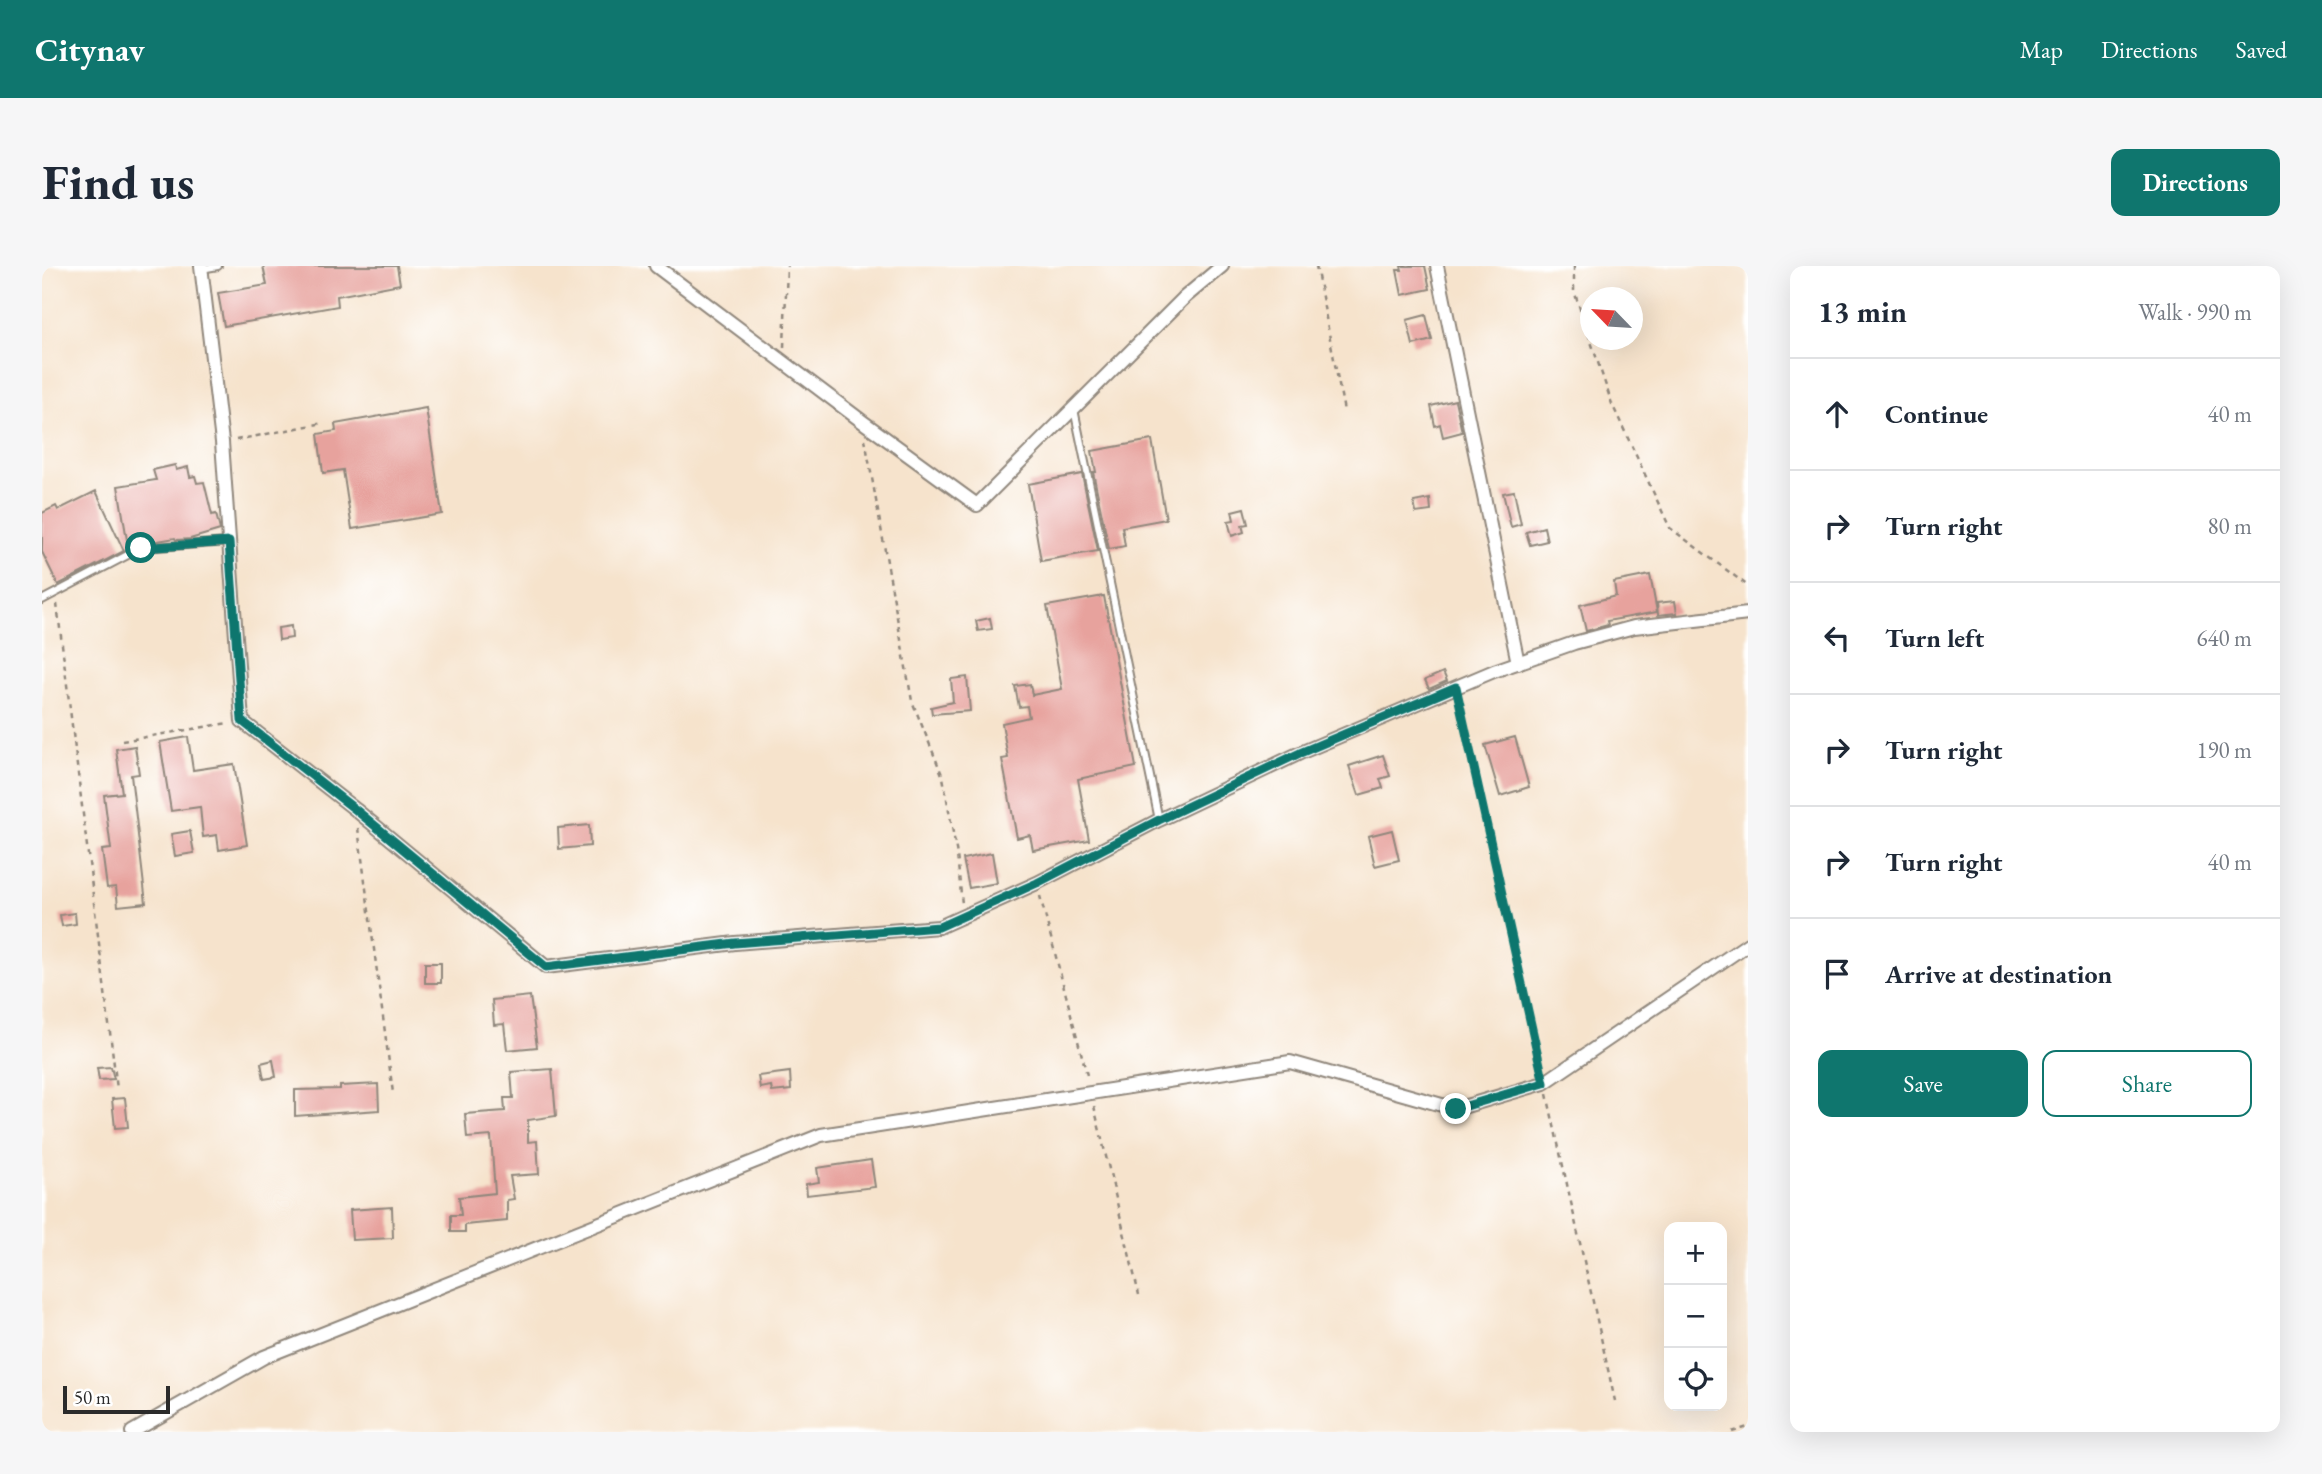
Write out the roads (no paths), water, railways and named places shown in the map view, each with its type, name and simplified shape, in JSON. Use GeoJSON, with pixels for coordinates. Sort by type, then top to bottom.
{"type":"FeatureCollection","features":[{"type":"Feature","properties":{"kind":"street"},"geometry":{"type":"LineString","coordinates":[[656,266],[976,505],[1185,297],[1222,266]]}},
{"type":"Feature","properties":{"kind":"street"},"geometry":{"type":"LineString","coordinates":[[1437,266],[1518,663]]}},
{"type":"Feature","properties":{"kind":"street"},"geometry":{"type":"LineString","coordinates":[[201,267],[222,442],[242,721],[356,810],[546,967],[735,943],[939,927],[1037,883],[1159,820],[1300,753],[1518,663],[1574,643],[1634,627],[1748,614]]}},
{"type":"Feature","properties":{"kind":"street"},"geometry":{"type":"LineString","coordinates":[[132,1432],[264,1357],[821,1135],[1290,1062],[1456,1109],[1544,1083],[1748,944]]}},
{"type":"Feature","properties":{"kind":"lane"},"geometry":{"type":"LineString","coordinates":[[201,267],[218,266]]}},
{"type":"Feature","properties":{"kind":"lane"},"geometry":{"type":"LineString","coordinates":[[1074,409],[1159,820]]}},
{"type":"Feature","properties":{"kind":"lane"},"geometry":{"type":"LineString","coordinates":[[42,600],[141,548],[229,542]]}}]}
